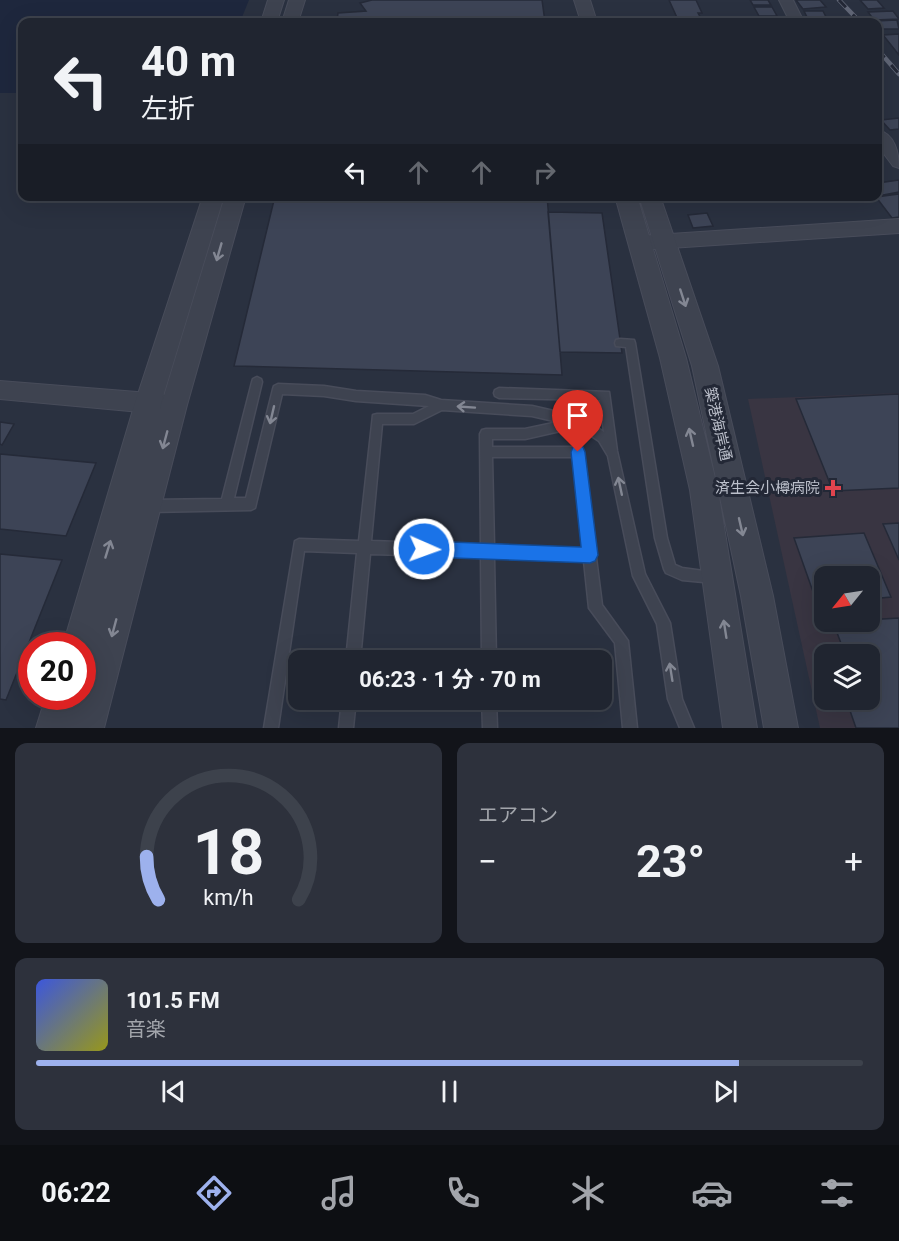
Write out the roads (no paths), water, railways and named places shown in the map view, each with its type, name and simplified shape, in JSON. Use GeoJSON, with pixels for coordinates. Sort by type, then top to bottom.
{"type":"FeatureCollection","features":[{"type":"Feature","properties":{"kind":"street"},"geometry":{"type":"LineString","coordinates":[[269,18],[276,0]]}},
{"type":"Feature","properties":{"kind":"street"},"geometry":{"type":"LineString","coordinates":[[291,18],[297,0]]}},
{"type":"Feature","properties":{"kind":"street"},"geometry":{"type":"LineString","coordinates":[[582,0],[588,18]]}},
{"type":"Feature","properties":{"kind":"street"},"geometry":{"type":"LineString","coordinates":[[786,0],[795,18]]}},
{"type":"Feature","properties":{"kind":"street"},"geometry":{"type":"LineString","coordinates":[[882,140],[899,162]]}},
{"type":"Feature","properties":{"kind":"street"},"geometry":{"type":"LineString","coordinates":[[87,728],[147,506],[161,404],[213,201]]}},
{"type":"Feature","properties":{"kind":"street"},"geometry":{"type":"LineString","coordinates":[[83,632],[161,404],[234,201]]}},
{"type":"Feature","properties":{"kind":"street","name":"築港海岸通"},"geometry":{"type":"LineString","coordinates":[[629,201],[652,243],[705,366],[757,596],[781,728]]}},
{"type":"Feature","properties":{"kind":"street","name":"築港海岸通"},"geometry":{"type":"LineString","coordinates":[[649,201],[652,243],[678,380],[704,490],[740,728]]}},
{"type":"Feature","properties":{"kind":"street"},"geometry":{"type":"LineString","coordinates":[[652,243],[899,226]]}},
{"type":"Feature","properties":{"kind":"street"},"geometry":{"type":"LineString","coordinates":[[0,390],[161,404]]}},
{"type":"Feature","properties":{"kind":"street"},"geometry":{"type":"LineString","coordinates":[[53,728],[59,710]]}},
{"type":"Feature","properties":{"kind":"lane"},"geometry":{"type":"LineString","coordinates":[[621,343],[630,343],[661,538],[670,569],[682,574],[717,578]]}},
{"type":"Feature","properties":{"kind":"lane"},"geometry":{"type":"LineString","coordinates":[[227,504],[257,382]]}},
{"type":"Feature","properties":{"kind":"lane"},"geometry":{"type":"LineString","coordinates":[[147,506],[251,504],[278,389],[426,400],[441,405],[532,411],[580,422],[603,437],[613,455]]}},
{"type":"Feature","properties":{"kind":"lane"},"geometry":{"type":"LineString","coordinates":[[499,393],[605,395],[613,455],[639,576],[663,623],[675,699],[687,728]]}},
{"type":"Feature","properties":{"kind":"lane"},"geometry":{"type":"LineString","coordinates":[[354,650],[377,419],[414,419],[441,405]]}},
{"type":"Feature","properties":{"kind":"lane"},"geometry":{"type":"LineString","coordinates":[[489,650],[486,434],[525,434],[580,422]]}},
{"type":"Feature","properties":{"kind":"lane"},"geometry":{"type":"LineString","coordinates":[[487,452],[578,452],[596,608],[621,641],[630,728]]}},
{"type":"Feature","properties":{"kind":"lane"},"geometry":{"type":"LineString","coordinates":[[271,728],[298,545],[590,555]]}},
{"type":"Feature","properties":{"kind":"lane"},"geometry":{"type":"LineString","coordinates":[[346,728],[348,710]]}},
{"type":"Feature","properties":{"kind":"lane"},"geometry":{"type":"LineString","coordinates":[[489,710],[490,728]]}},
{"type":"Feature","properties":{"kind":"water"},"geometry":{"type":"Polygon","coordinates":[[[0,0],[249,0],[242,18],[18,18],[18,93],[0,93],[0,0]]]}},
{"type":"Feature","properties":{"kind":"railway"},"geometry":{"type":"LineString","coordinates":[[839,0],[856,18]]}},
{"type":"Feature","properties":{"kind":"railway"},"geometry":{"type":"LineString","coordinates":[[882,55],[899,74]]}},
{"type":"Feature","properties":{"kind":"place","name":"済生会小樽病院"},"geometry":{"type":"Point","coordinates":[833,488]}}]}
